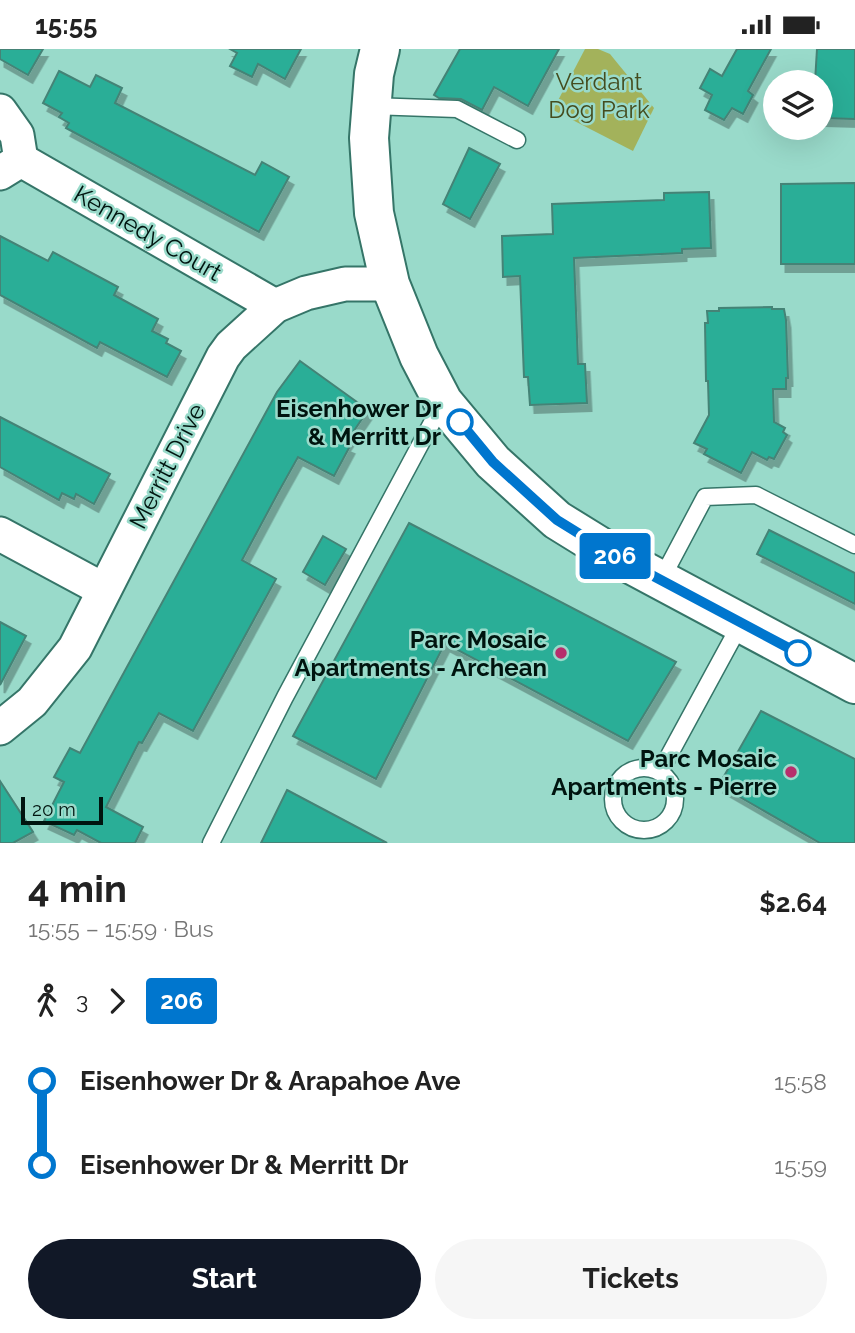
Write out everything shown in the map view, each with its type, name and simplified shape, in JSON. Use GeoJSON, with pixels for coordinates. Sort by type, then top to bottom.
{"type":"FeatureCollection","features":[{"type":"Feature","properties":{"kind":"street"},"geometry":{"type":"LineString","coordinates":[[380,49],[374,74],[369,138],[374,213],[390,284],[419,356],[443,402],[493,462],[557,520],[612,554],[855,684]]}},
{"type":"Feature","properties":{"kind":"street","name":"Kennedy Court"},"geometry":{"type":"LineString","coordinates":[[0,111],[18,135],[10,166],[275,306]]}},
{"type":"Feature","properties":{"kind":"street","name":"Merritt Drive"},"geometry":{"type":"LineString","coordinates":[[0,728],[32,702],[75,648],[231,346],[275,306],[306,293],[345,284],[390,284]]}},
{"type":"Feature","properties":{"kind":"street"},"geometry":{"type":"LineString","coordinates":[[0,534],[104,590]]}},
{"type":"Feature","properties":{"kind":"lane"},"geometry":{"type":"LineString","coordinates":[[371,106],[457,109],[517,139]]}},
{"type":"Feature","properties":{"kind":"lane"},"geometry":{"type":"LineString","coordinates":[[211,843],[291,684],[443,402]]}},
{"type":"Feature","properties":{"kind":"lane"},"geometry":{"type":"LineString","coordinates":[[661,580],[705,497],[756,495],[855,545]]}},
{"type":"Feature","properties":{"kind":"lane"},"geometry":{"type":"LineString","coordinates":[[660,772],[741,623]]}},
{"type":"Feature","properties":{"kind":"green space","name":"Verdant Dog Park"},"geometry":{"type":"Polygon","coordinates":[[[585,49],[598,49],[610,54],[654,108],[633,151],[553,110],[585,49]]]}},
{"type":"Feature","properties":{"kind":"building"},"geometry":{"type":"Polygon","coordinates":[[[0,49],[43,49],[28,75],[0,59],[0,49]]]}},
{"type":"Feature","properties":{"kind":"building"},"geometry":{"type":"Polygon","coordinates":[[[230,49],[301,49],[285,79],[258,64],[252,77],[230,66],[237,53],[230,49]]]}},
{"type":"Feature","properties":{"kind":"building"},"geometry":{"type":"Polygon","coordinates":[[[460,49],[559,49],[528,106],[494,87],[482,110],[461,99],[439,98],[434,95],[460,49]]]}},
{"type":"Feature","properties":{"kind":"building"},"geometry":{"type":"Polygon","coordinates":[[[737,49],[771,49],[748,91],[753,95],[743,114],[732,108],[724,120],[705,110],[712,95],[700,88],[710,69],[722,76],[737,49]]]}},
{"type":"Feature","properties":{"kind":"building"},"geometry":{"type":"Polygon","coordinates":[[[817,49],[855,49],[855,119],[833,118],[833,70],[816,70],[817,49]]]}},
{"type":"Feature","properties":{"kind":"building"},"geometry":{"type":"Polygon","coordinates":[[[59,71],[90,87],[96,75],[122,88],[115,103],[255,175],[262,162],[289,177],[259,232],[66,128],[69,123],[59,117],[62,113],[43,103],[59,71]]]}},
{"type":"Feature","properties":{"kind":"building"},"geometry":{"type":"Polygon","coordinates":[[[469,148],[500,164],[470,219],[443,204],[469,148]]]}},
{"type":"Feature","properties":{"kind":"building"},"geometry":{"type":"Polygon","coordinates":[[[855,183],[855,264],[781,264],[781,184],[855,183]]]}},
{"type":"Feature","properties":{"kind":"building"},"geometry":{"type":"Polygon","coordinates":[[[709,192],[711,248],[682,249],[682,253],[574,258],[578,364],[585,364],[587,403],[530,405],[528,377],[524,377],[520,276],[503,277],[502,236],[553,234],[552,204],[664,200],[664,193],[709,192]]]}},
{"type":"Feature","properties":{"kind":"building"},"geometry":{"type":"Polygon","coordinates":[[[0,236],[48,261],[53,252],[118,287],[114,295],[158,319],[152,331],[168,339],[166,343],[181,351],[167,377],[100,342],[97,348],[0,295],[0,236]]]}},
{"type":"Feature","properties":{"kind":"building"},"geometry":{"type":"Polygon","coordinates":[[[719,308],[784,309],[786,320],[786,389],[773,389],[774,422],[785,428],[783,432],[787,435],[774,459],[769,457],[767,460],[752,452],[741,473],[704,454],[707,449],[694,443],[709,415],[706,381],[707,311],[719,311],[719,308]]]}},
{"type":"Feature","properties":{"kind":"building"},"geometry":{"type":"Polygon","coordinates":[[[300,361],[368,410],[345,444],[350,446],[334,476],[298,457],[279,491],[242,560],[276,579],[193,731],[159,713],[142,743],[139,742],[106,807],[143,827],[135,843],[101,843],[77,830],[74,835],[44,821],[64,782],[54,777],[70,748],[80,753],[277,392],[300,361]]]}},
{"type":"Feature","properties":{"kind":"building"},"geometry":{"type":"Polygon","coordinates":[[[0,417],[110,474],[94,504],[76,494],[74,499],[62,493],[59,500],[0,467],[0,417]]]}},
{"type":"Feature","properties":{"kind":"building","name":"Parc Mosaic Apartments - Archean"},"geometry":{"type":"Polygon","coordinates":[[[409,523],[676,662],[628,741],[445,643],[376,779],[293,736],[409,523]]]}},
{"type":"Feature","properties":{"kind":"building"},"geometry":{"type":"Polygon","coordinates":[[[769,530],[855,573],[855,604],[757,554],[769,530]]]}},
{"type":"Feature","properties":{"kind":"building"},"geometry":{"type":"Polygon","coordinates":[[[323,536],[346,549],[325,585],[303,572],[323,536]]]}},
{"type":"Feature","properties":{"kind":"building"},"geometry":{"type":"Polygon","coordinates":[[[0,622],[26,636],[0,685],[0,622]]]}},
{"type":"Feature","properties":{"kind":"building","name":"Parc Mosaic Apartments - Pierre"},"geometry":{"type":"Polygon","coordinates":[[[761,711],[855,759],[855,843],[820,843],[719,785],[761,711]]]}},
{"type":"Feature","properties":{"kind":"building"},"geometry":{"type":"Polygon","coordinates":[[[0,781],[33,832],[13,843],[0,843],[0,781]]]}},
{"type":"Feature","properties":{"kind":"building"},"geometry":{"type":"Polygon","coordinates":[[[287,790],[387,843],[261,843],[287,790]]]}},
{"type":"Feature","properties":{"kind":"bus line","name":"206"},"geometry":{"type":"LineString","coordinates":[[460,422],[493,462],[557,520],[612,554],[798,653]]}},
{"type":"Feature","properties":{"kind":"place","name":"Eisenhower Dr & Merritt Dr"},"geometry":{"type":"Point","coordinates":[460,422]}},
{"type":"Feature","properties":{"kind":"place","name":"Parc Mosaic Apartments - Archean"},"geometry":{"type":"Point","coordinates":[561,653]}},
{"type":"Feature","properties":{"kind":"place","name":"Parc Mosaic Apartments - Pierre"},"geometry":{"type":"Point","coordinates":[791,772]}}]}
